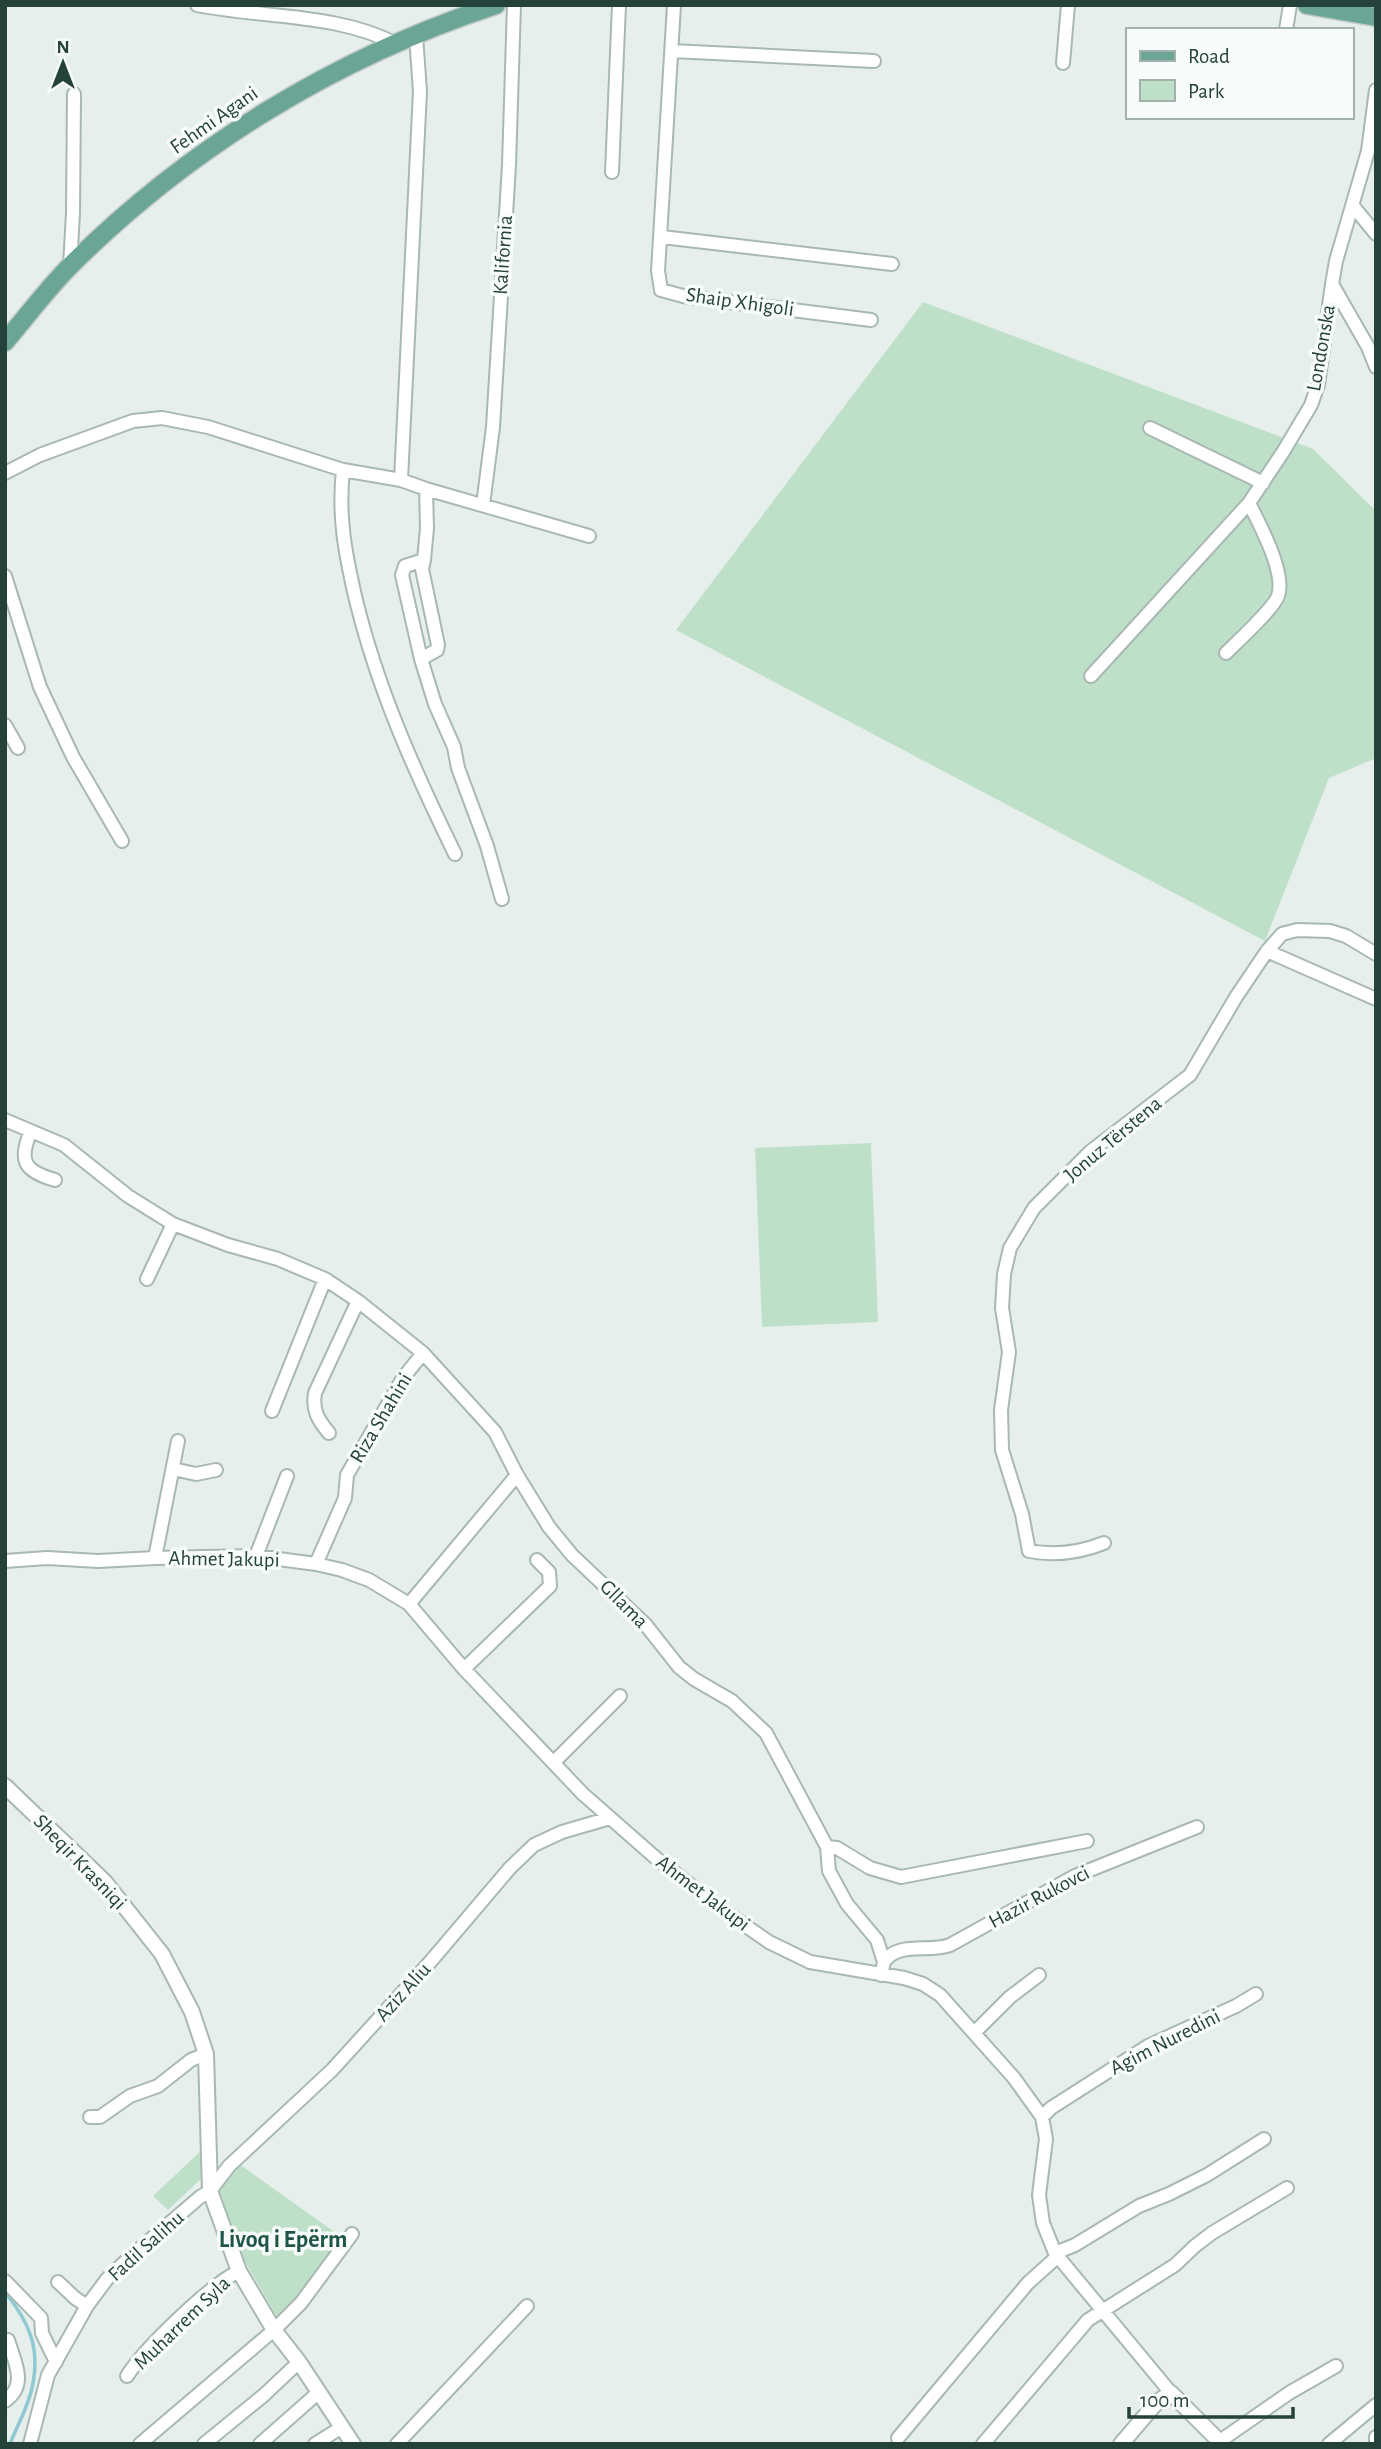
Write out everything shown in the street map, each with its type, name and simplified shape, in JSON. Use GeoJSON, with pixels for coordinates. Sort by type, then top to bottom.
{"type":"FeatureCollection","features":[{"type":"Feature","properties":{"kind":"main road","name":"Fehmi Agani"},"geometry":{"type":"LineString","coordinates":[[5,342],[70,266],[134,208],[209,148],[270,108],[350,66],[416,36],[496,5]]}},
{"type":"Feature","properties":{"kind":"main road"},"geometry":{"type":"LineString","coordinates":[[1307,5],[1376,17]]}},
{"type":"Feature","properties":{"kind":"street"},"geometry":{"type":"LineString","coordinates":[[197,5],[331,23],[381,36],[398,44]]}},
{"type":"Feature","properties":{"kind":"street","name":"Kalifornia"},"geometry":{"type":"LineString","coordinates":[[483,505],[493,426],[509,165],[513,5]]}},
{"type":"Feature","properties":{"kind":"street"},"geometry":{"type":"LineString","coordinates":[[612,172],[620,5]]}},
{"type":"Feature","properties":{"kind":"street","name":"Shaip Xhigoli"},"geometry":{"type":"LineString","coordinates":[[674,5],[658,271],[661,289],[683,296],[872,320]]}},
{"type":"Feature","properties":{"kind":"street"},"geometry":{"type":"LineString","coordinates":[[1063,63],[1068,5]]}},
{"type":"Feature","properties":{"kind":"street"},"geometry":{"type":"LineString","coordinates":[[1286,28],[1290,5]]}},
{"type":"Feature","properties":{"kind":"street"},"geometry":{"type":"LineString","coordinates":[[401,480],[421,91],[416,36]]}},
{"type":"Feature","properties":{"kind":"street"},"geometry":{"type":"LineString","coordinates":[[672,51],[874,61]]}},
{"type":"Feature","properties":{"kind":"street","name":"Londonska"},"geometry":{"type":"LineString","coordinates":[[1090,676],[1249,503],[1311,405],[1318,385],[1336,261],[1368,151],[1376,90]]}},
{"type":"Feature","properties":{"kind":"street"},"geometry":{"type":"LineString","coordinates":[[70,266],[74,213],[74,94]]}},
{"type":"Feature","properties":{"kind":"street"},"geometry":{"type":"LineString","coordinates":[[1353,206],[1376,234]]}},
{"type":"Feature","properties":{"kind":"street"},"geometry":{"type":"LineString","coordinates":[[662,237],[892,264]]}},
{"type":"Feature","properties":{"kind":"street","name":"Londonska"},"geometry":{"type":"LineString","coordinates":[[1332,284],[1376,366]]}},
{"type":"Feature","properties":{"kind":"street"},"geometry":{"type":"LineString","coordinates":[[5,473],[40,455],[133,421],[162,418],[208,428],[342,470],[401,480],[589,536]]}},
{"type":"Feature","properties":{"kind":"street"},"geometry":{"type":"LineString","coordinates":[[1150,428],[1263,483]]}},
{"type":"Feature","properties":{"kind":"street"},"geometry":{"type":"LineString","coordinates":[[342,470],[340,500],[343,544],[364,634],[390,713],[455,855]]}},
{"type":"Feature","properties":{"kind":"street"},"geometry":{"type":"LineString","coordinates":[[421,659],[437,650],[438,645],[422,569],[426,489]]}},
{"type":"Feature","properties":{"kind":"street"},"geometry":{"type":"LineString","coordinates":[[1226,653],[1277,599],[1281,583],[1265,536],[1249,503]]}},
{"type":"Feature","properties":{"kind":"street"},"geometry":{"type":"LineString","coordinates":[[424,559],[405,566],[402,575],[421,659],[484,835],[502,899]]}},
{"type":"Feature","properties":{"kind":"street"},"geometry":{"type":"LineString","coordinates":[[5,576],[40,687],[73,757],[122,841]]}},
{"type":"Feature","properties":{"kind":"street"},"geometry":{"type":"LineString","coordinates":[[5,725],[18,748]]}},
{"type":"Feature","properties":{"kind":"street","name":"Jonuz Tërstena"},"geometry":{"type":"LineString","coordinates":[[1104,1543],[1082,1552],[1053,1554],[1030,1551],[1026,1542],[1022,1514],[1002,1450],[1001,1410],[1009,1352],[1002,1308],[1004,1275],[1010,1248],[1034,1208],[1091,1151],[1190,1075],[1236,997],[1282,934],[1297,930],[1330,931],[1346,936],[1376,954]]}},
{"type":"Feature","properties":{"kind":"street"},"geometry":{"type":"LineString","coordinates":[[1267,951],[1376,999]]}},
{"type":"Feature","properties":{"kind":"street","name":"Gllama"},"geometry":{"type":"LineString","coordinates":[[5,1119],[64,1145],[128,1196],[173,1224],[228,1245],[278,1259],[325,1279],[358,1301],[424,1353],[495,1432],[517,1475],[564,1546],[645,1624],[679,1667],[732,1701],[766,1733],[827,1847],[829,1871],[847,1905],[877,1940],[884,1962]]}},
{"type":"Feature","properties":{"kind":"street"},"geometry":{"type":"LineString","coordinates":[[31,1130],[23,1156],[27,1167],[55,1180]]}},
{"type":"Feature","properties":{"kind":"street"},"geometry":{"type":"LineString","coordinates":[[147,1279],[173,1224]]}},
{"type":"Feature","properties":{"kind":"street"},"geometry":{"type":"LineString","coordinates":[[272,1411],[325,1279]]}},
{"type":"Feature","properties":{"kind":"street"},"geometry":{"type":"LineString","coordinates":[[329,1433],[318,1420],[313,1404],[315,1393],[358,1301]]}},
{"type":"Feature","properties":{"kind":"street","name":"Riza Shahini"},"geometry":{"type":"LineString","coordinates":[[316,1564],[345,1498],[347,1475],[403,1378],[424,1353]]}},
{"type":"Feature","properties":{"kind":"street","name":"Ahmet Jakupi"},"geometry":{"type":"LineString","coordinates":[[155,1558],[178,1441]]}},
{"type":"Feature","properties":{"kind":"street"},"geometry":{"type":"LineString","coordinates":[[173,1469],[196,1474],[216,1470]]}},
{"type":"Feature","properties":{"kind":"street"},"geometry":{"type":"LineString","coordinates":[[409,1604],[517,1475]]}},
{"type":"Feature","properties":{"kind":"street"},"geometry":{"type":"LineString","coordinates":[[256,1556],[287,1476]]}},
{"type":"Feature","properties":{"kind":"street","name":"Ahmet Jakupi"},"geometry":{"type":"LineString","coordinates":[[5,1561],[47,1558],[98,1561],[256,1556],[316,1564],[369,1580],[409,1604],[464,1669],[583,1794],[657,1859],[720,1909],[769,1942],[810,1962],[881,1975]]}},
{"type":"Feature","properties":{"kind":"street"},"geometry":{"type":"LineString","coordinates":[[464,1669],[550,1586],[549,1572],[537,1560]]}},
{"type":"Feature","properties":{"kind":"street"},"geometry":{"type":"LineString","coordinates":[[554,1762],[620,1696]]}},
{"type":"Feature","properties":{"kind":"street","name":"Sheqir Krasniqi"},"geometry":{"type":"LineString","coordinates":[[5,1786],[105,1882],[162,1954],[192,2012],[206,2054],[210,2192]]}},
{"type":"Feature","properties":{"kind":"street","name":"Aziz Aliu"},"geometry":{"type":"LineString","coordinates":[[210,2192],[229,2166],[332,2070],[534,1845],[562,1832],[610,1818]]}},
{"type":"Feature","properties":{"kind":"street","name":"Hazir Rukovci"},"geometry":{"type":"LineString","coordinates":[[884,1962],[899,1950],[939,1950],[1075,1876],[1197,1827]]}},
{"type":"Feature","properties":{"kind":"street"},"geometry":{"type":"LineString","coordinates":[[827,1847],[837,1848],[870,1868],[901,1877],[1087,1841]]}},
{"type":"Feature","properties":{"kind":"street"},"geometry":{"type":"LineString","coordinates":[[884,1962],[881,1975],[923,1984],[940,1994],[1014,2078],[1042,2118],[1046,2139],[1039,2195],[1043,2223],[1056,2254],[1171,2393],[1221,2443],[1289,2393],[1336,2366]]}},
{"type":"Feature","properties":{"kind":"street"},"geometry":{"type":"LineString","coordinates":[[974,2033],[1010,1997],[1039,1975]]}},
{"type":"Feature","properties":{"kind":"street","name":"Agim Nuredini"},"geometry":{"type":"LineString","coordinates":[[1042,2118],[1051,2108],[1148,2046],[1236,2006],[1256,1994]]}},
{"type":"Feature","properties":{"kind":"street"},"geometry":{"type":"LineString","coordinates":[[90,2118],[100,2117],[130,2096],[158,2086],[191,2060],[206,2054]]}},
{"type":"Feature","properties":{"kind":"street"},"geometry":{"type":"LineString","coordinates":[[898,2438],[1028,2283],[1056,2254],[1139,2206],[1207,2175],[1264,2139]]}},
{"type":"Feature","properties":{"kind":"street"},"geometry":{"type":"LineString","coordinates":[[983,2444],[1087,2320],[1175,2265],[1212,2233],[1287,2188]]}},
{"type":"Feature","properties":{"kind":"street","name":"Muharrem Syla"},"geometry":{"type":"LineString","coordinates":[[210,2192],[239,2271],[274,2330],[299,2362],[353,2444]]}},
{"type":"Feature","properties":{"kind":"street","name":"Fadil Salihu"},"geometry":{"type":"LineString","coordinates":[[30,2444],[48,2375],[87,2306],[107,2279],[130,2257],[200,2197],[210,2192]]}},
{"type":"Feature","properties":{"kind":"street"},"geometry":{"type":"LineString","coordinates":[[140,2444],[301,2304],[352,2234]]}},
{"type":"Feature","properties":{"kind":"street","name":"Muharrem Syla"},"geometry":{"type":"LineString","coordinates":[[127,2376],[136,2362],[199,2301],[228,2276],[239,2271]]}},
{"type":"Feature","properties":{"kind":"street"},"geometry":{"type":"LineString","coordinates":[[5,2281],[41,2318],[42,2333],[56,2362]]}},
{"type":"Feature","properties":{"kind":"street"},"geometry":{"type":"LineString","coordinates":[[58,2282],[87,2306]]}},
{"type":"Feature","properties":{"kind":"street"},"geometry":{"type":"LineString","coordinates":[[397,2444],[527,2306]]}},
{"type":"Feature","properties":{"kind":"street"},"geometry":{"type":"LineString","coordinates":[[5,2401],[15,2394],[19,2383],[8,2340]]}},
{"type":"Feature","properties":{"kind":"street"},"geometry":{"type":"LineString","coordinates":[[204,2444],[264,2395],[299,2362]]}},
{"type":"Feature","properties":{"kind":"street"},"geometry":{"type":"LineString","coordinates":[[260,2444],[319,2392]]}},
{"type":"Feature","properties":{"kind":"street"},"geometry":{"type":"LineString","coordinates":[[1121,2444],[1157,2402],[1171,2393]]}},
{"type":"Feature","properties":{"kind":"street"},"geometry":{"type":"LineString","coordinates":[[1329,2444],[1376,2405]]}},
{"type":"Feature","properties":{"kind":"street"},"geometry":{"type":"LineString","coordinates":[[316,2444],[342,2427]]}},
{"type":"Feature","properties":{"kind":"street"},"geometry":{"type":"LineString","coordinates":[[1376,2437],[1376,2444]]}},
{"type":"Feature","properties":{"kind":"green space"},"geometry":{"type":"Polygon","coordinates":[[[923,302],[1313,449],[1376,511],[1376,758],[1329,778],[1265,941],[676,630],[923,302]]]}},
{"type":"Feature","properties":{"kind":"green space"},"geometry":{"type":"Polygon","coordinates":[[[871,1143],[878,1322],[762,1327],[755,1148],[871,1143]]]}},
{"type":"Feature","properties":{"kind":"green space"},"geometry":{"type":"Polygon","coordinates":[[[205,2147],[206,2174],[168,2210],[153,2196],[205,2147]]]}},
{"type":"Feature","properties":{"kind":"green space"},"geometry":{"type":"Polygon","coordinates":[[[239,2164],[343,2238],[280,2322],[233,2241],[218,2188],[239,2164]]]}},
{"type":"Feature","properties":{"kind":"waterway"},"geometry":{"type":"LineString","coordinates":[[5,2292],[21,2314],[31,2336],[35,2360],[30,2395],[10,2444]]}},
{"type":"Feature","properties":{"kind":"district","name":"Livoq i Epërm"},"geometry":{"type":"Point","coordinates":[283,2240]}}]}
